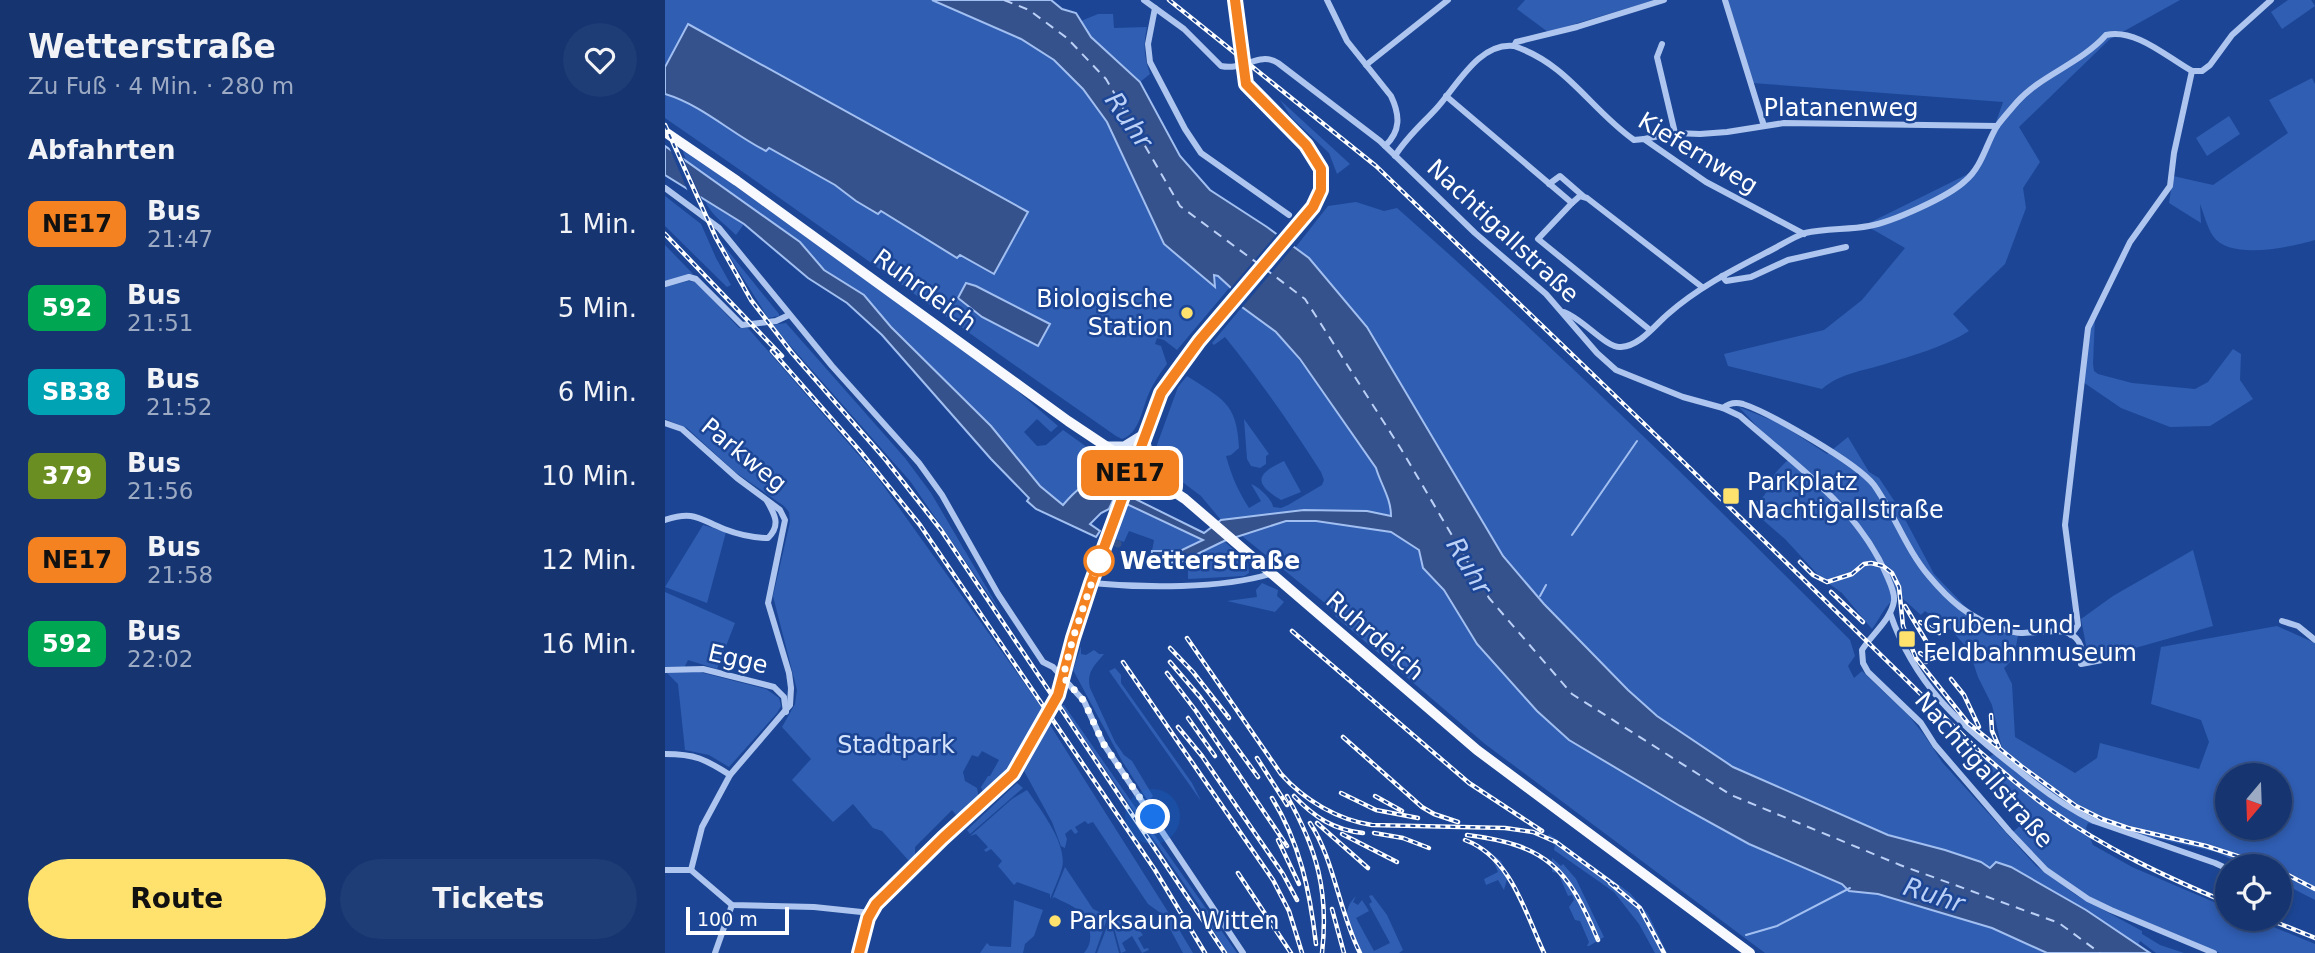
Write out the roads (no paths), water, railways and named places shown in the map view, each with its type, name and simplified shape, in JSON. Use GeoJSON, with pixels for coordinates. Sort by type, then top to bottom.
{"type":"FeatureCollection","features":[{"type":"Feature","properties":{"kind":"main road"},"geometry":{"type":"LineString","coordinates":[[859,953],[871,913],[883,895],[1013,774],[1058,695],[1091,583],[1145,433],[1169,380],[1319,197],[1323,180],[1319,164],[1306,145],[1246,84],[1235,0]]}},
{"type":"Feature","properties":{"kind":"main road","name":"Ruhrdeich"},"geometry":{"type":"LineString","coordinates":[[665,132],[1104,446],[1185,499],[1477,750],[1750,953]]}},
{"type":"Feature","properties":{"kind":"main road"},"geometry":{"type":"LineString","coordinates":[[1104,446],[1124,446],[1145,433]]}},
{"type":"Feature","properties":{"kind":"main road"},"geometry":{"type":"LineString","coordinates":[[1145,433],[1150,460],[1161,483]]}},
{"type":"Feature","properties":{"kind":"main road"},"geometry":{"type":"LineString","coordinates":[[1104,446],[1123,478],[1125,489]]}},
{"type":"Feature","properties":{"kind":"street","name":"Nachtigallstraße"},"geometry":{"type":"LineString","coordinates":[[1144,0],[1184,29],[1221,66],[1244,66],[1267,59],[1278,63],[1385,146],[1475,233],[1546,293],[1597,353],[1616,370],[1740,416],[1831,495],[1871,543],[1890,582],[1894,600],[1890,613],[1861,650],[1868,672],[1921,723],[1935,745],[2008,831],[2046,870],[2088,899],[2214,953]]}},
{"type":"Feature","properties":{"kind":"street"},"geometry":{"type":"LineString","coordinates":[[1327,0],[1337,25],[1391,96],[1398,117],[1395,134],[1385,146]]}},
{"type":"Feature","properties":{"kind":"street"},"geometry":{"type":"LineString","coordinates":[[1366,65],[1448,0]]}},
{"type":"Feature","properties":{"kind":"street"},"geometry":{"type":"LineString","coordinates":[[1395,156],[1401,145],[1467,70],[1487,53],[1506,45],[1514,46],[1516,42],[1577,27],[1664,0]]}},
{"type":"Feature","properties":{"kind":"street"},"geometry":{"type":"LineString","coordinates":[[1725,0],[1764,126]]}},
{"type":"Feature","properties":{"kind":"street"},"geometry":{"type":"LineString","coordinates":[[1562,311],[1580,319],[1616,348],[1636,342],[1702,287],[1804,234],[1871,226],[1911,211],[1966,181],[1978,166],[1997,127],[2026,93],[2080,59],[2106,35],[2124,34],[2193,71],[2202,71],[2210,65],[2232,36],[2271,0]]}},
{"type":"Feature","properties":{"kind":"street"},"geometry":{"type":"LineString","coordinates":[[1155,8],[1148,44],[1150,62],[1185,129],[1201,153],[1289,215]]}},
{"type":"Feature","properties":{"kind":"street"},"geometry":{"type":"LineString","coordinates":[[1662,44],[1657,57],[1675,133]]}},
{"type":"Feature","properties":{"kind":"street","name":"Kiefernweg"},"geometry":{"type":"LineString","coordinates":[[1514,46],[1535,54],[1556,67],[1634,140],[1644,139],[1706,182],[1804,234]]}},
{"type":"Feature","properties":{"kind":"street"},"geometry":{"type":"LineString","coordinates":[[2071,635],[2078,625],[2065,525],[2088,328],[2130,242],[2170,186],[2173,153],[2193,71]]}},
{"type":"Feature","properties":{"kind":"street"},"geometry":{"type":"LineString","coordinates":[[1446,96],[1572,203]]}},
{"type":"Feature","properties":{"kind":"street","name":"Platanenweg"},"geometry":{"type":"LineString","coordinates":[[1644,139],[1675,133],[1700,134],[1784,123],[1997,127]]}},
{"type":"Feature","properties":{"kind":"street"},"geometry":{"type":"LineString","coordinates":[[1549,184],[1560,176],[1702,287]]}},
{"type":"Feature","properties":{"kind":"street"},"geometry":{"type":"LineString","coordinates":[[665,188],[719,228],[789,316],[919,463],[942,495],[998,594],[1043,662],[1053,667],[1084,701],[1103,743],[1243,953]]}},
{"type":"Feature","properties":{"kind":"street"},"geometry":{"type":"LineString","coordinates":[[1583,196],[1572,203],[1538,239],[1650,330]]}},
{"type":"Feature","properties":{"kind":"street"},"geometry":{"type":"LineString","coordinates":[[1722,276],[1726,281],[1737,281],[1788,260],[1846,247]]}},
{"type":"Feature","properties":{"kind":"street"},"geometry":{"type":"LineString","coordinates":[[665,284],[689,278],[696,279],[742,325],[776,321],[789,316]]}},
{"type":"Feature","properties":{"kind":"street"},"geometry":{"type":"LineString","coordinates":[[1723,408],[1728,404],[1742,404],[1773,418],[1817,443],[1872,483],[1928,576],[1968,615],[2015,633],[2067,632],[2079,641],[2081,664],[2118,657]]}},
{"type":"Feature","properties":{"kind":"street","name":"Parkweg"},"geometry":{"type":"LineString","coordinates":[[665,423],[681,429],[737,478],[781,510],[785,520],[768,603],[789,673],[791,697],[786,712]]}},
{"type":"Feature","properties":{"kind":"street"},"geometry":{"type":"LineString","coordinates":[[665,520],[692,516],[706,519],[725,529],[768,538],[777,521],[767,500]]}},
{"type":"Feature","properties":{"kind":"street"},"geometry":{"type":"LineString","coordinates":[[1091,583],[1168,585],[1255,578],[1270,573]]}},
{"type":"Feature","properties":{"kind":"street","name":"Nachtigallstraße"},"geometry":{"type":"LineString","coordinates":[[1890,613],[1910,659],[1927,685],[1969,731],[2031,780],[2094,821],[2215,863]]}},
{"type":"Feature","properties":{"kind":"street"},"geometry":{"type":"LineString","coordinates":[[2282,621],[2298,626],[2315,640]]}},
{"type":"Feature","properties":{"kind":"street","name":"Egge"},"geometry":{"type":"LineString","coordinates":[[665,670],[703,668],[774,687],[784,697],[786,712]]}},
{"type":"Feature","properties":{"kind":"street"},"geometry":{"type":"LineString","coordinates":[[691,870],[702,827],[730,775],[786,712]]}},
{"type":"Feature","properties":{"kind":"street"},"geometry":{"type":"LineString","coordinates":[[665,754],[702,758],[730,775]]}},
{"type":"Feature","properties":{"kind":"street"},"geometry":{"type":"LineString","coordinates":[[665,870],[691,870],[732,905],[814,907],[871,913]]}},
{"type":"Feature","properties":{"kind":"street"},"geometry":{"type":"LineString","coordinates":[[715,953],[732,905]]}},
{"type":"Feature","properties":{"kind":"water","name":"Ruhr"},"geometry":{"type":"Polygon","coordinates":[[[932,0],[1051,0],[1062,9],[1076,13],[1091,37],[1140,82],[1180,156],[1210,190],[1309,258],[1367,327],[1503,556],[1544,604],[1657,716],[1733,767],[1888,835],[1945,850],[1981,862],[1990,868],[1996,862],[2011,867],[2086,910],[2150,953],[2047,953],[1992,928],[1878,894],[1849,891],[1842,884],[1749,844],[1680,806],[1569,740],[1537,711],[1477,644],[1444,590],[1423,568],[1419,550],[1391,532],[1316,521],[1286,521],[1224,541],[1181,562],[1151,567],[1152,551],[1180,551],[1203,540],[1114,498],[1109,509],[1090,524],[1100,531],[1096,537],[1036,509],[882,335],[847,303],[808,278],[744,224],[665,175],[665,146],[800,242],[824,270],[864,295],[891,327],[991,426],[1040,486],[1063,505],[1080,488],[1103,483],[1204,533],[1221,520],[1304,510],[1367,511],[1391,516],[1388,497],[1376,468],[1300,359],[1276,332],[1242,307],[1230,287],[1218,276],[1214,275],[1215,287],[1164,244],[1107,122],[1083,89],[1054,60],[1021,39],[932,0]]]}},
{"type":"Feature","properties":{"kind":"water"},"geometry":{"type":"Polygon","coordinates":[[[688,24],[1028,212],[994,274],[960,255],[957,258],[881,211],[878,214],[856,201],[835,185],[769,148],[766,151],[753,144],[692,105],[665,94],[665,67],[688,24]]]}},
{"type":"Feature","properties":{"kind":"water"},"geometry":{"type":"Polygon","coordinates":[[[966,283],[1050,324],[1038,346],[982,317],[958,298],[966,283]]]}},
{"type":"Feature","properties":{"kind":"waterway"},"geometry":{"type":"LineString","coordinates":[[1572,535],[1637,441]]}},
{"type":"Feature","properties":{"kind":"waterway"},"geometry":{"type":"LineString","coordinates":[[1113,542],[1118,544]]}},
{"type":"Feature","properties":{"kind":"waterway"},"geometry":{"type":"LineString","coordinates":[[1540,596],[1546,585]]}},
{"type":"Feature","properties":{"kind":"waterway"},"geometry":{"type":"LineString","coordinates":[[1746,935],[1777,926],[1850,888]]}},
{"type":"Feature","properties":{"kind":"railway"},"geometry":{"type":"LineString","coordinates":[[1169,0],[1376,166],[1980,752],[2051,810],[2093,837],[2159,872],[2215,897]]}},
{"type":"Feature","properties":{"kind":"railway"},"geometry":{"type":"LineString","coordinates":[[665,125],[716,238],[751,300],[792,353],[885,459],[941,530],[1225,953]]}},
{"type":"Feature","properties":{"kind":"railway"},"geometry":{"type":"LineString","coordinates":[[665,234],[782,356]]}},
{"type":"Feature","properties":{"kind":"railway"},"geometry":{"type":"LineString","coordinates":[[772,351],[860,451],[920,525],[1155,870],[1205,953]]}},
{"type":"Feature","properties":{"kind":"railway"},"geometry":{"type":"LineString","coordinates":[[1800,562],[1813,575],[1827,582],[1852,574],[1864,564],[1871,563],[1883,566],[1892,573],[1899,587],[1903,626],[1916,658],[1968,723],[2076,806],[2128,828],[2231,854]]}},
{"type":"Feature","properties":{"kind":"railway"},"geometry":{"type":"LineString","coordinates":[[1831,592],[1863,622]]}},
{"type":"Feature","properties":{"kind":"railway"},"geometry":{"type":"LineString","coordinates":[[1905,606],[1926,641],[1926,662]]}},
{"type":"Feature","properties":{"kind":"railway"},"geometry":{"type":"LineString","coordinates":[[1920,622],[1939,633]]}},
{"type":"Feature","properties":{"kind":"railway"},"geometry":{"type":"LineString","coordinates":[[1292,631],[1469,783],[1542,831]]}},
{"type":"Feature","properties":{"kind":"railway"},"geometry":{"type":"LineString","coordinates":[[1187,638],[1281,774],[1300,792],[1334,814],[1372,825],[1505,828],[1533,832],[1556,842],[1617,887]]}},
{"type":"Feature","properties":{"kind":"railway"},"geometry":{"type":"LineString","coordinates":[[1170,648],[1193,672],[1229,718]]}},
{"type":"Feature","properties":{"kind":"railway"},"geometry":{"type":"LineString","coordinates":[[1920,653],[1930,659],[1942,655]]}},
{"type":"Feature","properties":{"kind":"railway"},"geometry":{"type":"LineString","coordinates":[[1123,662],[1273,880],[1289,911],[1302,953]]}},
{"type":"Feature","properties":{"kind":"railway"},"geometry":{"type":"LineString","coordinates":[[1170,662],[1200,697],[1258,777]]}},
{"type":"Feature","properties":{"kind":"railway"},"geometry":{"type":"LineString","coordinates":[[1167,673],[1196,711],[1287,846]]}},
{"type":"Feature","properties":{"kind":"railway"},"geometry":{"type":"LineString","coordinates":[[1951,679],[1964,695],[1979,727]]}},
{"type":"Feature","properties":{"kind":"railway"},"geometry":{"type":"LineString","coordinates":[[1991,715],[1992,731],[1999,747]]}},
{"type":"Feature","properties":{"kind":"railway"},"geometry":{"type":"LineString","coordinates":[[1188,718],[1215,756]]}},
{"type":"Feature","properties":{"kind":"railway"},"geometry":{"type":"LineString","coordinates":[[1178,727],[1202,756],[1283,874],[1297,900]]}},
{"type":"Feature","properties":{"kind":"railway"},"geometry":{"type":"LineString","coordinates":[[1343,737],[1422,807],[1458,822]]}},
{"type":"Feature","properties":{"kind":"railway"},"geometry":{"type":"LineString","coordinates":[[1257,758],[1287,805]]}},
{"type":"Feature","properties":{"kind":"railway"},"geometry":{"type":"LineString","coordinates":[[1341,793],[1376,810],[1418,818]]}},
{"type":"Feature","properties":{"kind":"railway"},"geometry":{"type":"LineString","coordinates":[[1287,796],[1306,834],[1318,872],[1324,910],[1322,953]]}},
{"type":"Feature","properties":{"kind":"railway"},"geometry":{"type":"LineString","coordinates":[[1294,796],[1325,821],[1343,829],[1363,833]]}},
{"type":"Feature","properties":{"kind":"railway"},"geometry":{"type":"LineString","coordinates":[[1375,796],[1402,811]]}},
{"type":"Feature","properties":{"kind":"railway"},"geometry":{"type":"LineString","coordinates":[[1272,798],[1297,850],[1311,906],[1316,944]]}},
{"type":"Feature","properties":{"kind":"railway"},"geometry":{"type":"LineString","coordinates":[[1310,823],[1325,853],[1360,953]]}},
{"type":"Feature","properties":{"kind":"railway"},"geometry":{"type":"LineString","coordinates":[[1317,823],[1368,868]]}},
{"type":"Feature","properties":{"kind":"railway"},"geometry":{"type":"LineString","coordinates":[[1374,833],[1403,838],[1429,848]]}},
{"type":"Feature","properties":{"kind":"railway"},"geometry":{"type":"LineString","coordinates":[[1342,834],[1397,862]]}},
{"type":"Feature","properties":{"kind":"railway"},"geometry":{"type":"LineString","coordinates":[[1467,835],[1517,846],[1551,864],[1576,895],[1598,940]]}},
{"type":"Feature","properties":{"kind":"railway"},"geometry":{"type":"LineString","coordinates":[[1278,840],[1299,884]]}},
{"type":"Feature","properties":{"kind":"railway"},"geometry":{"type":"LineString","coordinates":[[1465,840],[1481,848],[1505,872],[1523,904],[1544,953]]}},
{"type":"Feature","properties":{"kind":"railway"},"geometry":{"type":"LineString","coordinates":[[1238,873],[1291,953]]}},
{"type":"Feature","properties":{"kind":"railway"},"geometry":{"type":"LineString","coordinates":[[2292,877],[2315,889]]}},
{"type":"Feature","properties":{"kind":"railway"},"geometry":{"type":"LineString","coordinates":[[1610,883],[1640,908],[1664,953]]}},
{"type":"Feature","properties":{"kind":"railway"},"geometry":{"type":"LineString","coordinates":[[1332,909],[1344,953]]}},
{"type":"Feature","properties":{"kind":"railway"},"geometry":{"type":"LineString","coordinates":[[2292,929],[2315,938]]}},
{"type":"Feature","properties":{"kind":"place","name":"Biologische Station"},"geometry":{"type":"Point","coordinates":[1187,313]}},
{"type":"Feature","properties":{"kind":"place","name":"Parkplatz Nachtigallstraße"},"geometry":{"type":"Point","coordinates":[1731,496]}},
{"type":"Feature","properties":{"kind":"place","name":"Wetterstraße"},"geometry":{"type":"Point","coordinates":[1099,561]}},
{"type":"Feature","properties":{"kind":"place","name":"Gruben- und Feldbahnmuseum"},"geometry":{"type":"Point","coordinates":[1907,639]}},
{"type":"Feature","properties":{"kind":"place","name":"Parksauna Witten"},"geometry":{"type":"Point","coordinates":[1055,921]}},
{"type":"Feature","properties":{"kind":"park label","name":"Stadtpark"},"geometry":{"type":"Point","coordinates":[896,745]}}]}
